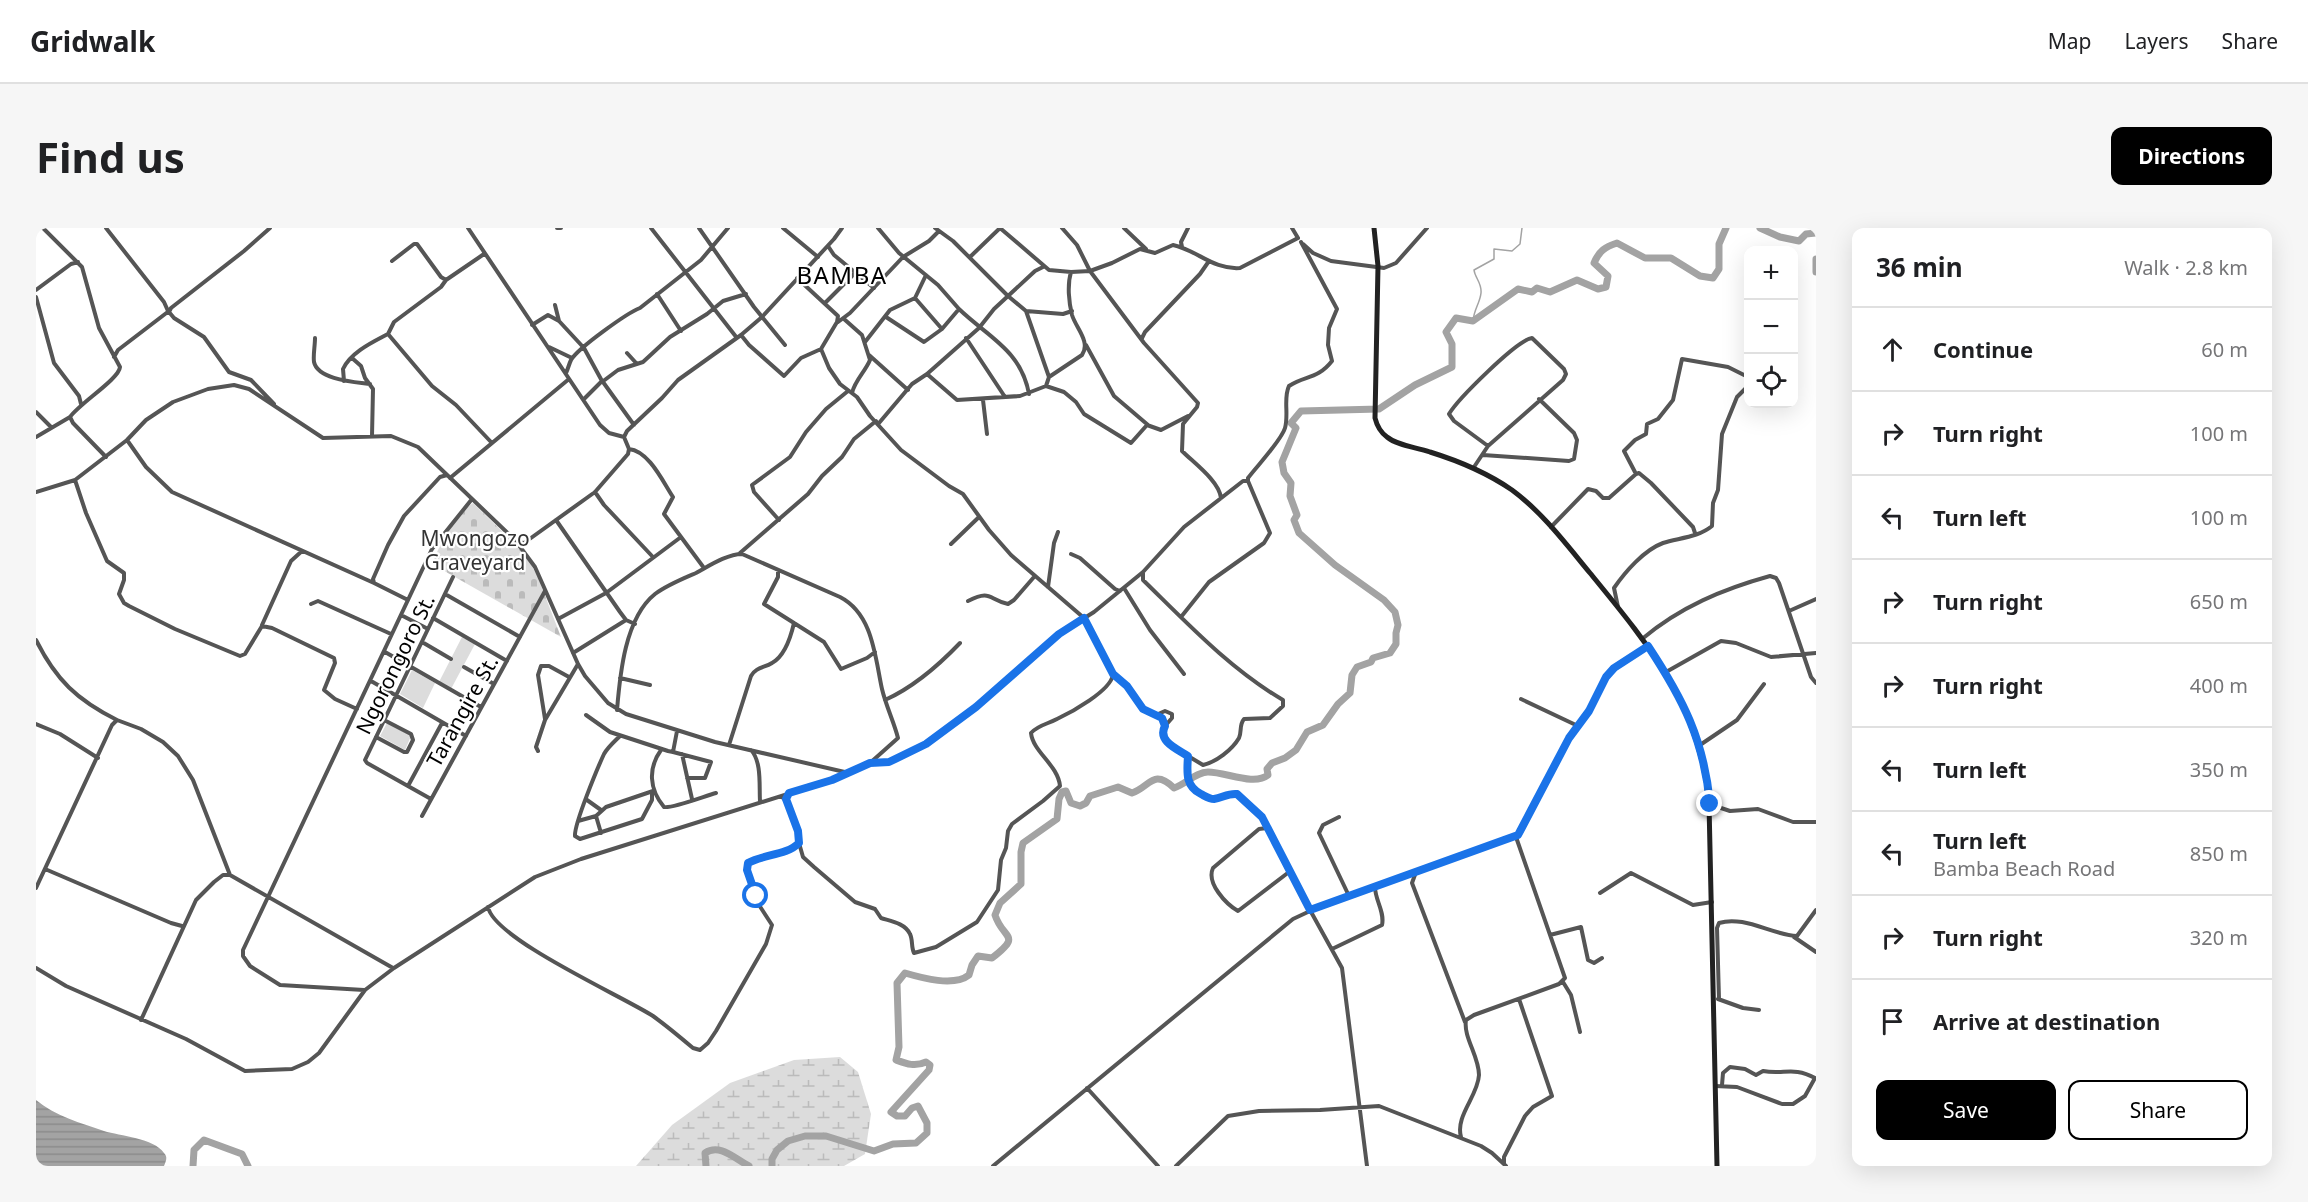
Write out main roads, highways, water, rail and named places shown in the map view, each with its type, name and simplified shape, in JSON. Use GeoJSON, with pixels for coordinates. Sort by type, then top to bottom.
{"type":"FeatureCollection","features":[{"type":"Feature","properties":{"kind":"main road"},"geometry":{"type":"LineString","coordinates":[[1374,228],[1378,267],[1374,412],[1381,432],[1396,442],[1474,467],[1512,490],[1532,506],[1648,646],[1666,672],[1700,745],[1710,804],[1719,1086],[1717,1166]]}},
{"type":"Feature","properties":{"kind":"waterway"},"geometry":{"type":"LineString","coordinates":[[1473,321],[1481,293],[1474,270],[1494,259],[1494,249],[1512,251],[1520,244],[1522,228]]}},
{"type":"Feature","properties":{"kind":"waterway"},"geometry":{"type":"LineString","coordinates":[[772,1166],[772,1159],[777,1150],[788,1141],[805,1136],[826,1136],[874,1151],[893,1144],[916,1143],[927,1133],[927,1123],[918,1106],[912,1108],[905,1116],[897,1116],[891,1112],[929,1070],[930,1065],[926,1062],[915,1065],[896,1060],[899,1047],[897,983],[905,973],[947,981],[963,979],[969,975],[978,956],[992,958],[1007,945],[1008,937],[995,915],[1000,903],[1021,884],[1023,843],[1057,819],[1062,792],[1066,791],[1071,803],[1080,806],[1086,803],[1090,796],[1118,787],[1132,793],[1156,779],[1167,782],[1174,788],[1199,774],[1208,772],[1248,779],[1262,778],[1268,775],[1267,769],[1272,763],[1296,750],[1307,732],[1323,725],[1338,704],[1350,693],[1352,675],[1357,667],[1371,662],[1373,658],[1390,653],[1396,644],[1398,625],[1395,612],[1384,600],[1335,565],[1299,533],[1294,520],[1297,515],[1290,496],[1291,483],[1284,473],[1282,462],[1296,428],[1291,423],[1301,411],[1379,409],[1415,385],[1452,367],[1452,344],[1446,332],[1456,318],[1473,321],[1518,289],[1532,292],[1537,288],[1550,292],[1577,280],[1598,289],[1606,287],[1608,276],[1594,263],[1603,250],[1617,243],[1645,258],[1671,258],[1700,276],[1713,278],[1719,269],[1719,244],[1726,228]]}},
{"type":"Feature","properties":{"kind":"waterway"},"geometry":{"type":"LineString","coordinates":[[1760,228],[1780,237],[1799,241],[1806,234],[1816,233]]}},
{"type":"Feature","properties":{"kind":"waterway"},"geometry":{"type":"LineString","coordinates":[[1816,259],[1816,272]]}},
{"type":"Feature","properties":{"kind":"waterway"},"geometry":{"type":"LineString","coordinates":[[193,1166],[194,1150],[204,1140],[242,1154],[248,1166]]}},
{"type":"Feature","properties":{"kind":"waterway"},"geometry":{"type":"LineString","coordinates":[[706,1166],[705,1153],[711,1150],[727,1153],[749,1166]]}},
{"type":"Feature","properties":{"kind":"district","name":"BAMBA"},"geometry":{"type":"Point","coordinates":[842,274]}},
{"type":"Feature","properties":{"kind":"park label","name":"Mwongozo Graveyard"},"geometry":{"type":"Point","coordinates":[475,550]}}]}
